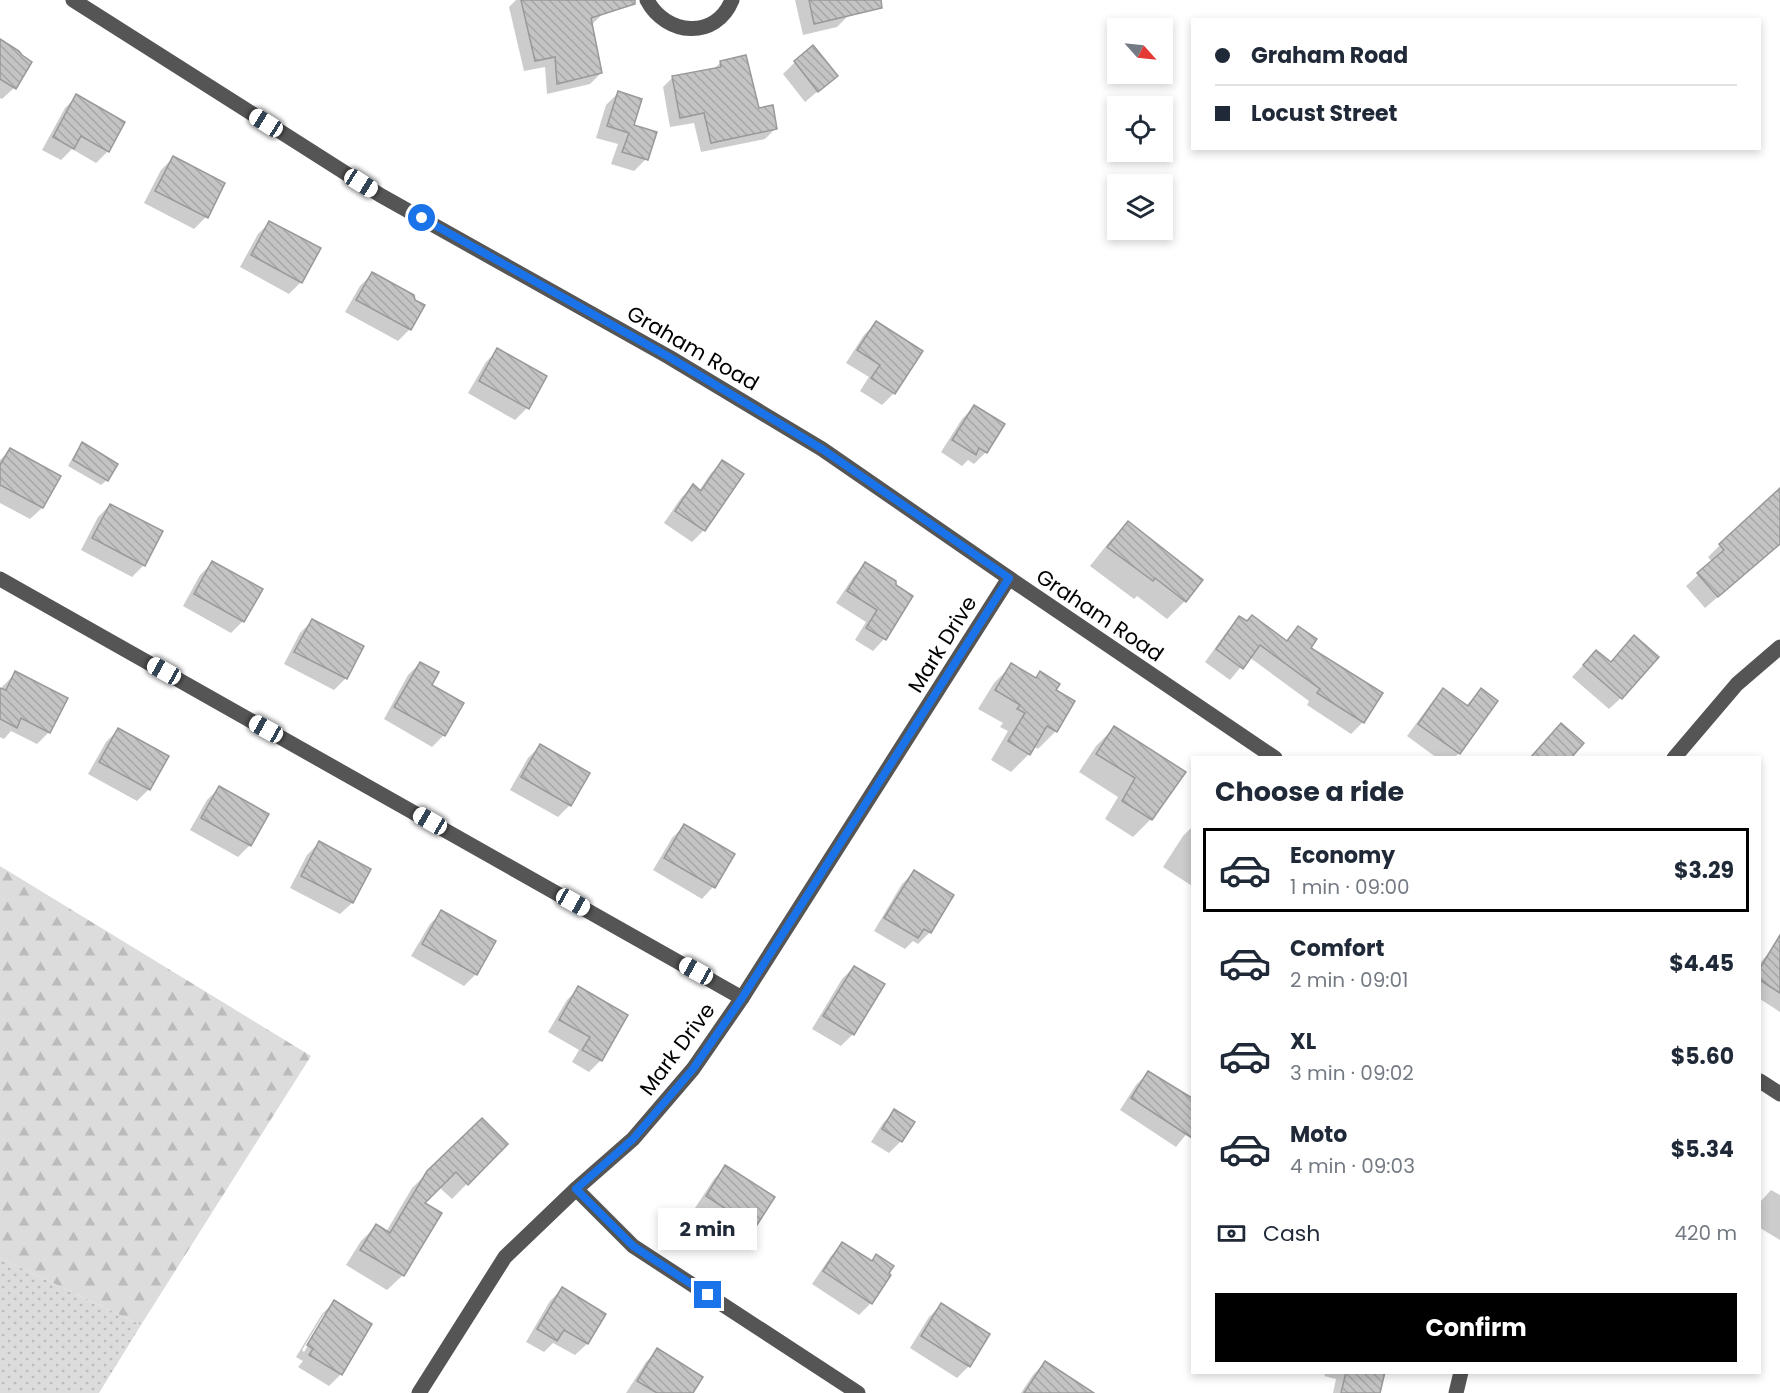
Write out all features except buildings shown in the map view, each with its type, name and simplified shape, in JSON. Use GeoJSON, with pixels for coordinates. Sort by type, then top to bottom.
{"type":"FeatureCollection","features":[{"type":"Feature","properties":{"kind":"street","name":"Graham Road"},"geometry":{"type":"LineString","coordinates":[[73,0],[380,195],[669,357],[822,449],[1272,756]]}},
{"type":"Feature","properties":{"kind":"street"},"geometry":{"type":"LineString","coordinates":[[647,0],[653,11],[670,25],[694,29],[706,26],[720,18],[732,0]]}},
{"type":"Feature","properties":{"kind":"street","name":"Mark Drive"},"geometry":{"type":"LineString","coordinates":[[419,1393],[505,1257],[576,1189],[633,1139],[693,1069],[742,998],[1009,578]]}},
{"type":"Feature","properties":{"kind":"street"},"geometry":{"type":"LineString","coordinates":[[0,579],[742,998]]}},
{"type":"Feature","properties":{"kind":"street"},"geometry":{"type":"LineString","coordinates":[[1676,756],[1737,684],[1780,646]]}},
{"type":"Feature","properties":{"kind":"street"},"geometry":{"type":"LineString","coordinates":[[1761,1082],[1780,1094]]}},
{"type":"Feature","properties":{"kind":"street"},"geometry":{"type":"LineString","coordinates":[[576,1189],[633,1246],[858,1393]]}},
{"type":"Feature","properties":{"kind":"street"},"geometry":{"type":"LineString","coordinates":[[1456,1393],[1461,1374]]}},
{"type":"Feature","properties":{"kind":"green space"},"geometry":{"type":"Polygon","coordinates":[[[0,866],[311,1056],[141,1325],[0,1258],[0,866]]]}},
{"type":"Feature","properties":{"kind":"green space"},"geometry":{"type":"Polygon","coordinates":[[[0,1258],[141,1325],[99,1393],[0,1393],[0,1258]]]}},
{"type":"Feature","properties":{"kind":"route"},"geometry":{"type":"LineString","coordinates":[[422,218],[669,357],[822,449],[1009,578],[742,998],[693,1069],[633,1139],[576,1189],[633,1246],[708,1295]]}}]}
